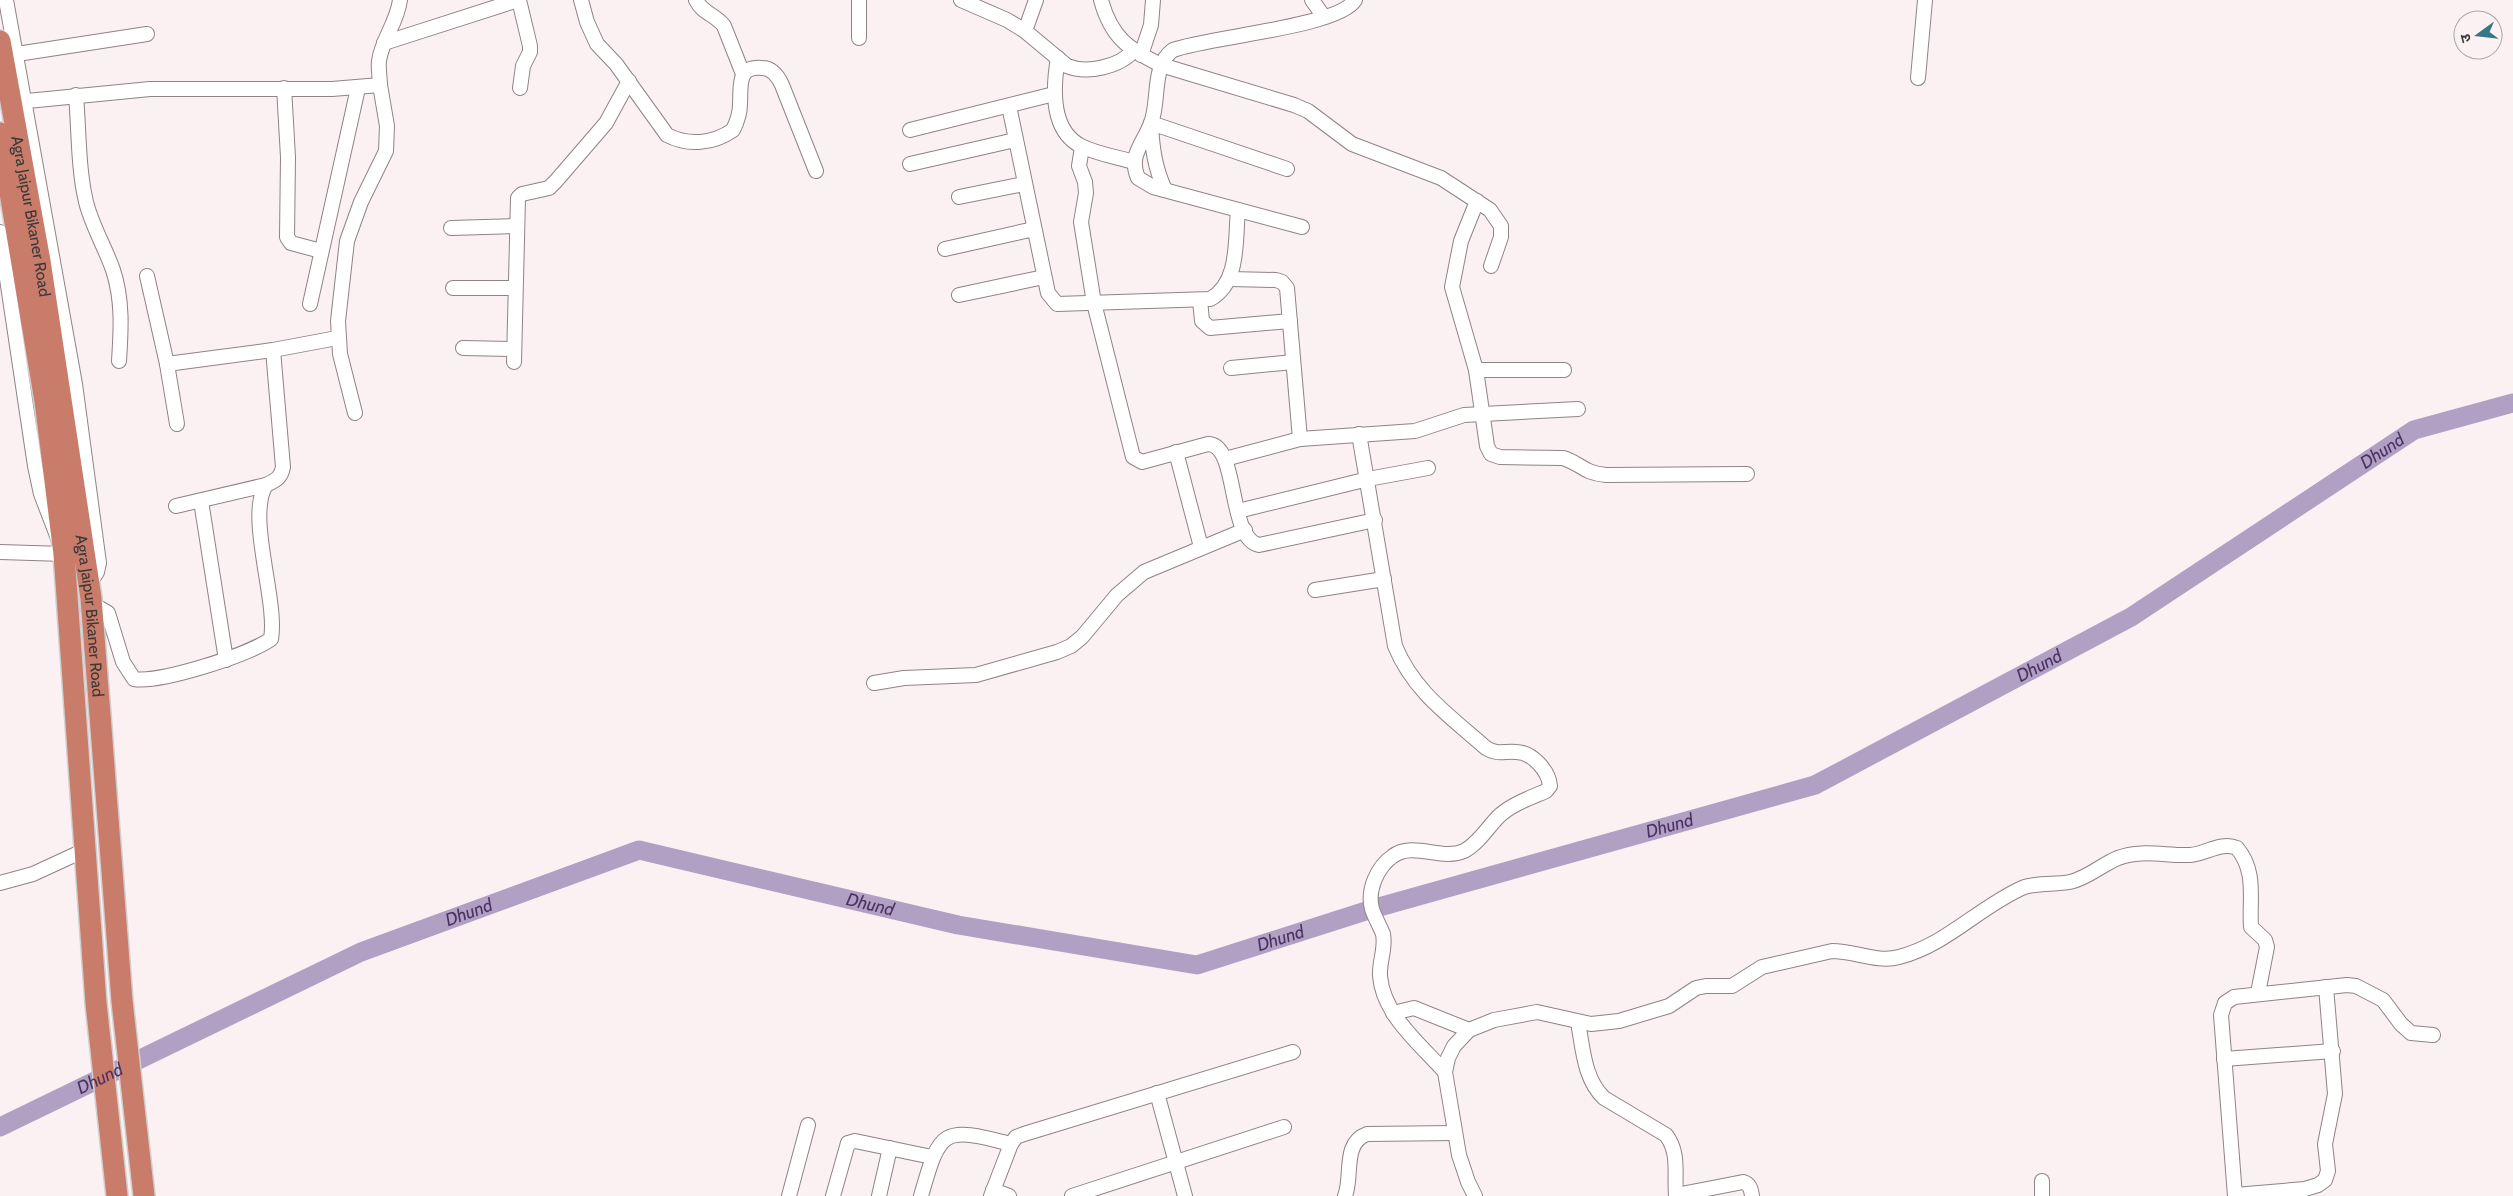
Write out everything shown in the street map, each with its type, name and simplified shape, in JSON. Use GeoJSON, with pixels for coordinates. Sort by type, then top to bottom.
{"type":"FeatureCollection","features":[{"type":"Feature","properties":{"kind":"highway","name":"Agra Jaipur Bikaner Road"},"geometry":{"type":"LineString","coordinates":[[0,41],[18,102],[90,593],[122,1001],[144,1196]]}},
{"type":"Feature","properties":{"kind":"highway","name":"Agra Jaipur Bikaner Road"},"geometry":{"type":"LineString","coordinates":[[0,133],[38,356],[64,554],[96,1003],[117,1196]]}},
{"type":"Feature","properties":{"kind":"street"},"geometry":{"type":"LineString","coordinates":[[6,0],[17,54],[18,102],[150,89],[358,88],[380,85]]}},
{"type":"Feature","properties":{"kind":"street"},"geometry":{"type":"LineString","coordinates":[[355,413],[337,338],[340,288],[347,241],[361,202],[386,151],[387,126],[380,85],[379,62],[384,43],[394,26],[400,0]]}},
{"type":"Feature","properties":{"kind":"street"},"geometry":{"type":"LineString","coordinates":[[384,43],[519,0],[530,46],[530,52],[522,66],[520,88]]}},
{"type":"Feature","properties":{"kind":"street"},"geometry":{"type":"LineString","coordinates":[[582,0],[587,22],[597,44],[629,82],[667,135],[677,140],[693,143],[712,140],[733,130],[738,119],[740,81],[743,74],[748,69],[765,68],[778,76],[816,171]]}},
{"type":"Feature","properties":{"kind":"street"},"geometry":{"type":"LineString","coordinates":[[696,0],[698,5],[720,20],[724,26],[743,74]]}},
{"type":"Feature","properties":{"kind":"street"},"geometry":{"type":"LineString","coordinates":[[859,0],[859,38]]}},
{"type":"Feature","properties":{"kind":"street"},"geometry":{"type":"LineString","coordinates":[[961,0],[1007,20],[1025,31],[1058,58],[1075,69],[1108,66],[1132,56],[1152,25],[1152,0]]}},
{"type":"Feature","properties":{"kind":"street"},"geometry":{"type":"LineString","coordinates":[[1025,31],[1036,0]]}},
{"type":"Feature","properties":{"kind":"street"},"geometry":{"type":"LineString","coordinates":[[1101,0],[1115,34],[1132,56],[1160,71],[1308,111],[1352,144],[1441,178],[1478,201],[1497,217],[1501,226],[1501,237],[1491,266]]}},
{"type":"Feature","properties":{"kind":"street"},"geometry":{"type":"LineString","coordinates":[[1312,0],[1324,17]]}},
{"type":"Feature","properties":{"kind":"street"},"geometry":{"type":"LineString","coordinates":[[1165,190],[1158,175],[1152,152],[1151,123],[1160,71],[1166,55],[1182,46],[1271,30],[1324,17],[1342,10],[1355,0]]}},
{"type":"Feature","properties":{"kind":"street"},"geometry":{"type":"LineString","coordinates":[[1918,78],[1924,0]]}},
{"type":"Feature","properties":{"kind":"street"},"geometry":{"type":"LineString","coordinates":[[17,54],[147,34]]}},
{"type":"Feature","properties":{"kind":"street"},"geometry":{"type":"LineString","coordinates":[[1058,58],[1054,94],[1066,134],[1082,147],[1134,162]]}},
{"type":"Feature","properties":{"kind":"street"},"geometry":{"type":"LineString","coordinates":[[463,348],[514,355],[518,198],[522,194],[549,188],[556,181],[606,123],[629,82]]}},
{"type":"Feature","properties":{"kind":"street"},"geometry":{"type":"LineString","coordinates":[[284,88],[288,158],[287,237],[291,243],[297,246],[321,251]]}},
{"type":"Feature","properties":{"kind":"street"},"geometry":{"type":"LineString","coordinates":[[310,304],[358,88]]}},
{"type":"Feature","properties":{"kind":"street"},"geometry":{"type":"LineString","coordinates":[[910,130],[1054,94]]}},
{"type":"Feature","properties":{"kind":"street"},"geometry":{"type":"LineString","coordinates":[[76,95],[86,202],[91,220],[113,270],[118,289],[121,331],[119,361]]}},
{"type":"Feature","properties":{"kind":"street"},"geometry":{"type":"LineString","coordinates":[[1009,106],[1044,277],[1048,293],[1057,304],[1200,300],[1218,294],[1230,279],[1238,210]]}},
{"type":"Feature","properties":{"kind":"street"},"geometry":{"type":"LineString","coordinates":[[1151,123],[1140,142],[1134,162],[1138,178],[1152,187],[1302,227]]}},
{"type":"Feature","properties":{"kind":"street"},"geometry":{"type":"LineString","coordinates":[[1151,123],[1287,169]]}},
{"type":"Feature","properties":{"kind":"street"},"geometry":{"type":"LineString","coordinates":[[910,164],[1015,140]]}},
{"type":"Feature","properties":{"kind":"street"},"geometry":{"type":"LineString","coordinates":[[1082,147],[1079,166],[1085,182],[1086,193],[1081,222],[1094,303],[1133,457],[1142,462],[1214,444],[1219,448],[1224,459],[1244,530],[1253,544],[1259,545],[1374,520]]}},
{"type":"Feature","properties":{"kind":"street"},"geometry":{"type":"LineString","coordinates":[[959,197],[1024,184]]}},
{"type":"Feature","properties":{"kind":"street"},"geometry":{"type":"LineString","coordinates":[[1478,201],[1460,241],[1452,287],[1476,370],[1487,446],[1491,454],[1500,457],[1563,458],[1572,460],[1585,471],[1606,475],[1747,474]]}},
{"type":"Feature","properties":{"kind":"street"},"geometry":{"type":"LineString","coordinates":[[451,228],[517,226]]}},
{"type":"Feature","properties":{"kind":"street"},"geometry":{"type":"LineString","coordinates":[[946,249],[1034,229]]}},
{"type":"Feature","properties":{"kind":"street"},"geometry":{"type":"LineString","coordinates":[[0,232],[12,300],[35,466],[41,494],[64,554],[0,552]]}},
{"type":"Feature","properties":{"kind":"street"},"geometry":{"type":"LineString","coordinates":[[148,276],[167,364],[177,424]]}},
{"type":"Feature","properties":{"kind":"street"},"geometry":{"type":"LineString","coordinates":[[959,294],[1044,277]]}},
{"type":"Feature","properties":{"kind":"street"},"geometry":{"type":"LineString","coordinates":[[1230,279],[1276,280],[1282,282],[1287,288],[1300,439]]}},
{"type":"Feature","properties":{"kind":"street"},"geometry":{"type":"LineString","coordinates":[[453,288],[515,288]]}},
{"type":"Feature","properties":{"kind":"street"},"geometry":{"type":"LineString","coordinates":[[1200,300],[1202,321],[1210,328],[1290,321]]}},
{"type":"Feature","properties":{"kind":"street"},"geometry":{"type":"LineString","coordinates":[[167,364],[273,350],[337,338]]}},
{"type":"Feature","properties":{"kind":"street"},"geometry":{"type":"LineString","coordinates":[[176,506],[266,486],[281,476],[283,467],[273,350]]}},
{"type":"Feature","properties":{"kind":"street"},"geometry":{"type":"LineString","coordinates":[[1231,368],[1294,362]]}},
{"type":"Feature","properties":{"kind":"street"},"geometry":{"type":"LineString","coordinates":[[1476,370],[1564,370]]}},
{"type":"Feature","properties":{"kind":"street"},"geometry":{"type":"LineString","coordinates":[[1224,459],[1300,439],[1415,431],[1458,417],[1482,413],[1578,409]]}},
{"type":"Feature","properties":{"kind":"street"},"geometry":{"type":"LineString","coordinates":[[1358,434],[1368,479],[1395,646],[1409,674],[1431,699],[1486,748],[1494,753],[1517,752],[1526,754],[1543,768],[1550,778],[1550,786],[1546,791],[1506,810],[1465,850],[1449,853],[1411,850],[1400,852],[1392,856],[1376,876],[1372,886],[1371,899],[1384,944],[1380,967],[1382,986],[1393,1012],[1445,1072]]}},
{"type":"Feature","properties":{"kind":"street"},"geometry":{"type":"LineString","coordinates":[[1176,452],[1202,547]]}},
{"type":"Feature","properties":{"kind":"street"},"geometry":{"type":"LineString","coordinates":[[1238,511],[1368,479],[1428,468]]}},
{"type":"Feature","properties":{"kind":"street"},"geometry":{"type":"LineString","coordinates":[[90,593],[108,613],[123,662],[134,679],[152,678],[226,660],[258,648],[271,639],[274,626],[265,574],[260,518],[261,493],[266,486]]}},
{"type":"Feature","properties":{"kind":"street"},"geometry":{"type":"LineString","coordinates":[[202,501],[226,660]]}},
{"type":"Feature","properties":{"kind":"street"},"geometry":{"type":"LineString","coordinates":[[874,683],[904,678],[976,675],[1064,649],[1082,637],[1118,595],[1144,572],[1244,530]]}},
{"type":"Feature","properties":{"kind":"street"},"geometry":{"type":"LineString","coordinates":[[1315,590],[1384,579]]}},
{"type":"Feature","properties":{"kind":"street"},"geometry":{"type":"LineString","coordinates":[[1475,1196],[1463,1169],[1445,1072],[1448,1058],[1454,1046],[1469,1030],[1494,1020],[1537,1012],[1591,1024],[1619,1021],[1669,1006],[1696,988],[1732,986],[1762,967],[1832,951],[1843,951],[1881,958],[1901,956],[1939,941],[2024,887],[2081,879],[2127,856],[2139,854],[2200,854],[2231,845],[2237,848],[2243,855],[2250,872],[2253,885],[2251,927],[2265,940],[2267,947],[2258,993]]}},
{"type":"Feature","properties":{"kind":"street"},"geometry":{"type":"LineString","coordinates":[[0,883],[33,874],[85,850]]}},
{"type":"Feature","properties":{"kind":"street"},"geometry":{"type":"LineString","coordinates":[[2326,987],[2335,1094],[2325,1144],[2328,1171],[2325,1180],[2318,1185],[2304,1189],[2235,1196],[2221,1015],[2225,1003],[2234,997],[2258,993],[2326,987],[2356,986],[2383,1000],[2405,1029],[2411,1033],[2433,1034]]}},
{"type":"Feature","properties":{"kind":"street"},"geometry":{"type":"LineString","coordinates":[[1393,1012],[1414,1008],[1469,1030]]}},
{"type":"Feature","properties":{"kind":"street"},"geometry":{"type":"LineString","coordinates":[[1578,1022],[1588,1072],[1596,1091],[1604,1098],[1666,1135],[1672,1142],[1675,1152],[1676,1196],[1743,1182],[1751,1189],[1752,1196]]}},
{"type":"Feature","properties":{"kind":"street"},"geometry":{"type":"LineString","coordinates":[[2224,1059],[2332,1051]]}},
{"type":"Feature","properties":{"kind":"street"},"geometry":{"type":"LineString","coordinates":[[1009,1196],[992,1193],[1011,1144],[1016,1137],[1293,1052]]}},
{"type":"Feature","properties":{"kind":"street"},"geometry":{"type":"LineString","coordinates":[[1157,1093],[1185,1196]]}},
{"type":"Feature","properties":{"kind":"street"},"geometry":{"type":"LineString","coordinates":[[789,1196],[808,1125]]}},
{"type":"Feature","properties":{"kind":"street"},"geometry":{"type":"LineString","coordinates":[[1072,1196],[1177,1164],[1284,1127]]}},
{"type":"Feature","properties":{"kind":"street"},"geometry":{"type":"LineString","coordinates":[[1344,1196],[1350,1183],[1351,1151],[1359,1137],[1367,1134],[1455,1132]]}},
{"type":"Feature","properties":{"kind":"street"},"geometry":{"type":"LineString","coordinates":[[921,1196],[932,1157],[937,1146],[944,1138],[955,1135],[981,1137],[1011,1144]]}},
{"type":"Feature","properties":{"kind":"street"},"geometry":{"type":"LineString","coordinates":[[833,1196],[848,1143],[855,1141],[932,1157]]}},
{"type":"Feature","properties":{"kind":"street"},"geometry":{"type":"LineString","coordinates":[[879,1196],[890,1148]]}},
{"type":"Feature","properties":{"kind":"street"},"geometry":{"type":"LineString","coordinates":[[2042,1181],[2042,1196]]}},
{"type":"Feature","properties":{"kind":"waterway","name":"Dhund"},"geometry":{"type":"LineString","coordinates":[[0,1127],[361,952],[639,850],[958,925],[1197,965],[1372,909],[1815,785],[2131,617],[2414,430],[2513,403]]}}]}
